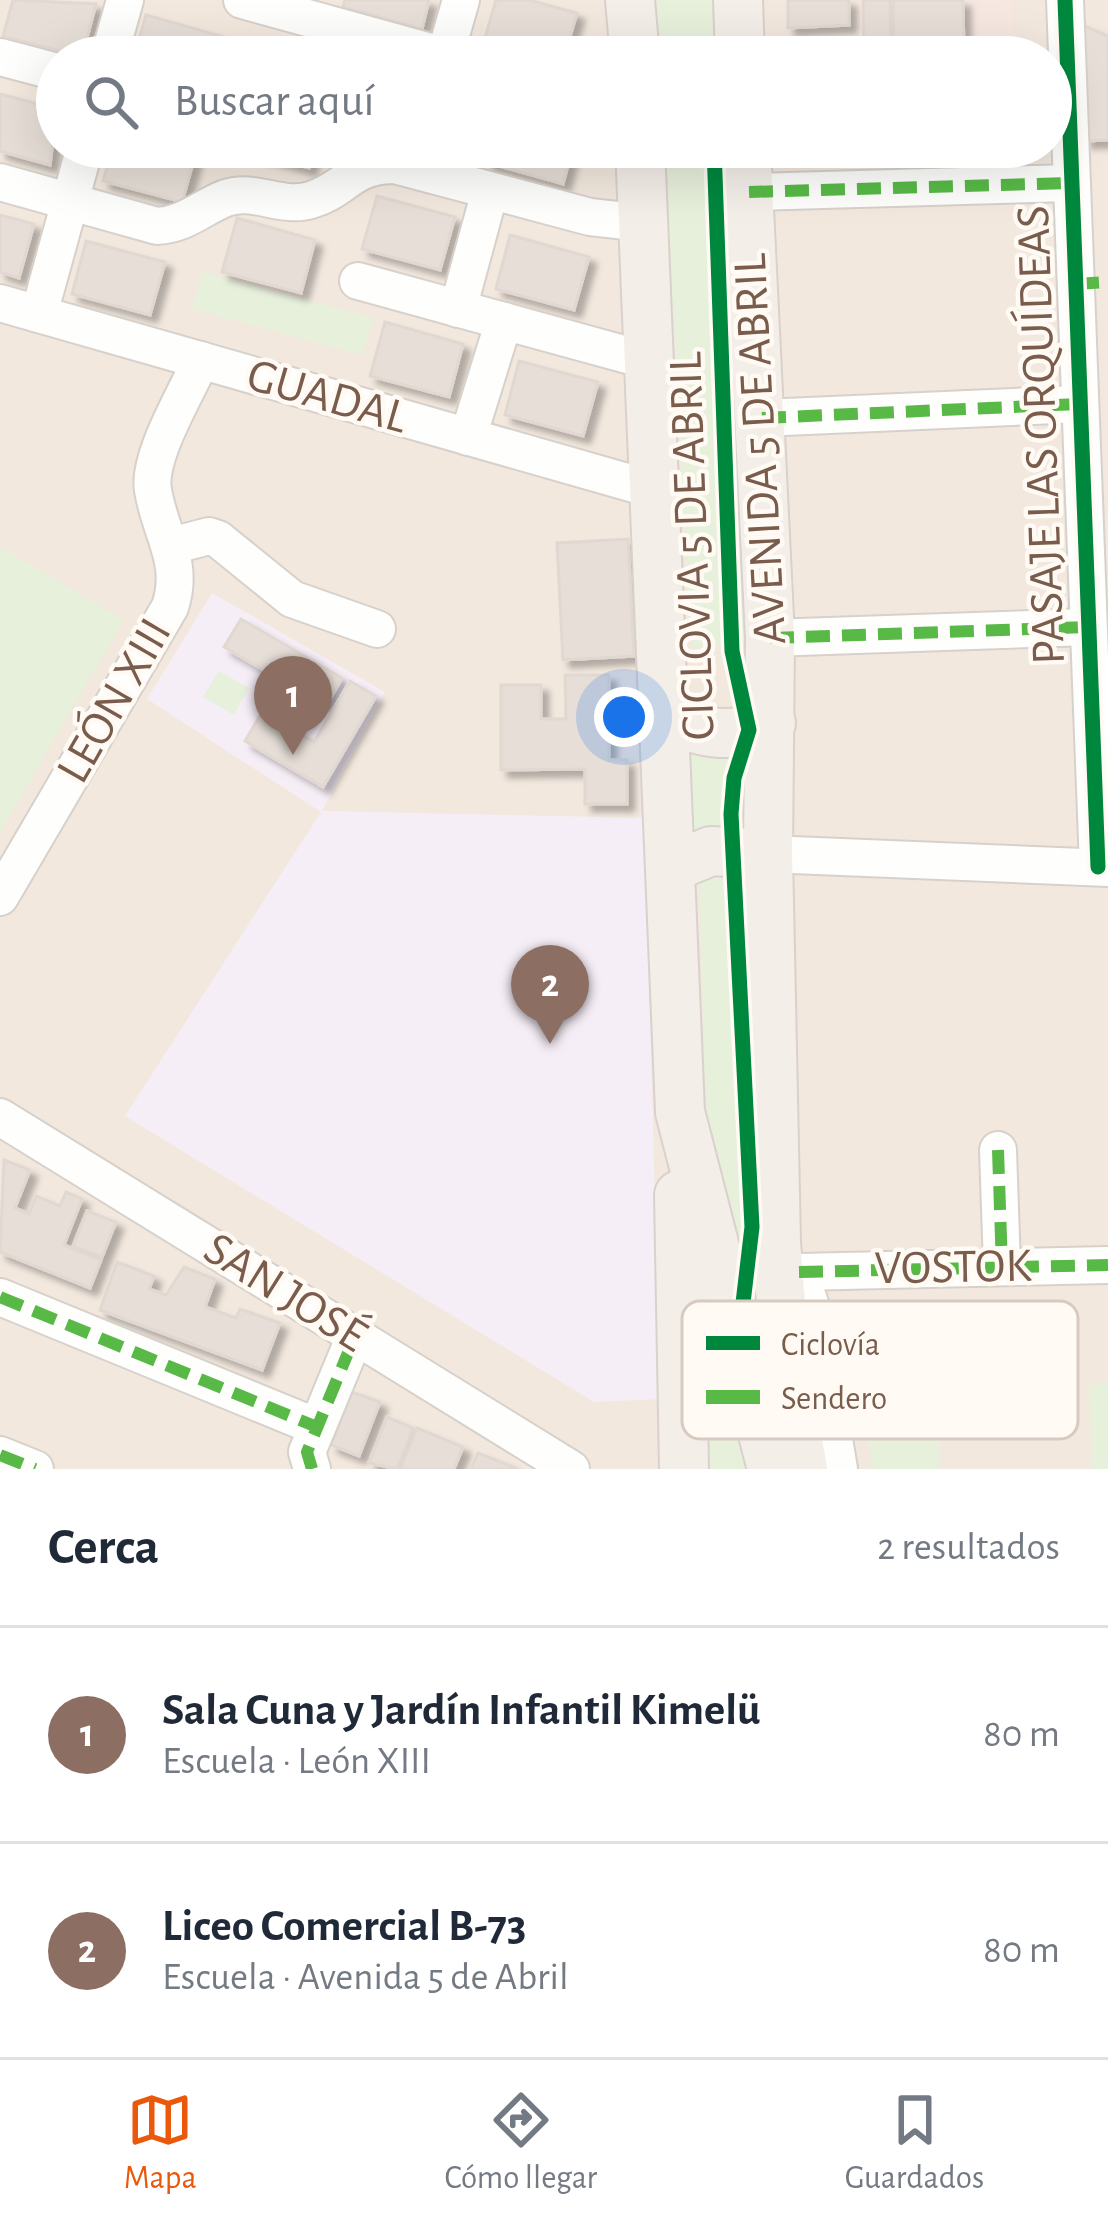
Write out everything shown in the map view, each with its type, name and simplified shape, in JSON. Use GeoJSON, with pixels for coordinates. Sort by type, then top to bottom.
{"type":"FeatureCollection","features":[{"type":"Feature","properties":{"kind":"main road"},"geometry":{"type":"LineString","coordinates":[[630,0],[633,36]]}},
{"type":"Feature","properties":{"kind":"main road"},"geometry":{"type":"LineString","coordinates":[[738,0],[739,36]]}},
{"type":"Feature","properties":{"kind":"main road"},"geometry":{"type":"LineString","coordinates":[[641,168],[680,1112],[700,1301]]}},
{"type":"Feature","properties":{"kind":"main road","name":"AVENIDA 5 DE ABRIL"},"geometry":{"type":"LineString","coordinates":[[747,170],[770,638],[768,854],[787,1301]]}},
{"type":"Feature","properties":{"kind":"main road"},"geometry":{"type":"LineString","coordinates":[[663,712],[688,727],[718,733],[771,723]]}},
{"type":"Feature","properties":{"kind":"main road"},"geometry":{"type":"LineString","coordinates":[[670,868],[711,851],[768,854]]}},
{"type":"Feature","properties":{"kind":"main road"},"geometry":{"type":"LineString","coordinates":[[701,1289],[706,1301]]}},
{"type":"Feature","properties":{"kind":"main road"},"geometry":{"type":"LineString","coordinates":[[760,1439],[772,1469]]}},
{"type":"Feature","properties":{"kind":"main road","name":"AVENIDA 5 DE ABRIL"},"geometry":{"type":"LineString","coordinates":[[797,1439],[802,1469]]}},
{"type":"Feature","properties":{"kind":"main road"},"geometry":{"type":"LineString","coordinates":[[656,1469],[678,1447],[684,1447]]}},
{"type":"Feature","properties":{"kind":"street"},"geometry":{"type":"LineString","coordinates":[[116,36],[125,0]]}},
{"type":"Feature","properties":{"kind":"street"},"geometry":{"type":"LineString","coordinates":[[452,36],[460,0]]}},
{"type":"Feature","properties":{"kind":"street","name":"PASAJE LAS ORQUÍDEAS"},"geometry":{"type":"LineString","coordinates":[[1065,0],[1066,36]]}},
{"type":"Feature","properties":{"kind":"street"},"geometry":{"type":"LineString","coordinates":[[261,3],[377,36]]}},
{"type":"Feature","properties":{"kind":"street"},"geometry":{"type":"LineString","coordinates":[[0,57],[36,67]]}},
{"type":"Feature","properties":{"kind":"street"},"geometry":{"type":"LineString","coordinates":[[39,314],[79,168]]}},
{"type":"Feature","properties":{"kind":"street"},"geometry":{"type":"LineString","coordinates":[[0,182],[157,226],[180,224],[226,198],[303,203],[367,168]]}},
{"type":"Feature","properties":{"kind":"street"},"geometry":{"type":"LineString","coordinates":[[409,168],[470,173],[590,217],[644,223]]}},
{"type":"Feature","properties":{"kind":"street","name":"PASAJE LAS ORQUÍDEAS"},"geometry":{"type":"LineString","coordinates":[[1071,168],[1092,283],[1080,404],[1095,470],[1096,557],[1088,627],[1103,867]]}},
{"type":"Feature","properties":{"kind":"street"},"geometry":{"type":"LineString","coordinates":[[747,170],[1072,183]]}},
{"type":"Feature","properties":{"kind":"street"},"geometry":{"type":"LineString","coordinates":[[458,308],[470,173]]}},
{"type":"Feature","properties":{"kind":"street"},"geometry":{"type":"LineString","coordinates":[[358,280],[649,361]]}},
{"type":"Feature","properties":{"kind":"street","name":"GUADAL"},"geometry":{"type":"LineString","coordinates":[[0,302],[655,490]]}},
{"type":"Feature","properties":{"kind":"street"},"geometry":{"type":"LineString","coordinates":[[468,437],[504,321]]}},
{"type":"Feature","properties":{"kind":"street","name":"LEÓN XIII"},"geometry":{"type":"LineString","coordinates":[[0,897],[170,607],[178,573],[152,489],[153,468],[201,360]]}},
{"type":"Feature","properties":{"kind":"street"},"geometry":{"type":"LineString","coordinates":[[762,418],[1080,404]]}},
{"type":"Feature","properties":{"kind":"street"},"geometry":{"type":"LineString","coordinates":[[171,546],[209,536],[218,539],[292,599],[377,629]]}},
{"type":"Feature","properties":{"kind":"street"},"geometry":{"type":"LineString","coordinates":[[770,638],[1088,627]]}},
{"type":"Feature","properties":{"kind":"street"},"geometry":{"type":"LineString","coordinates":[[768,854],[1103,867]]}},
{"type":"Feature","properties":{"kind":"street","name":"SAN JOSÉ"},"geometry":{"type":"LineString","coordinates":[[0,1117],[571,1469]]}},
{"type":"Feature","properties":{"kind":"street"},"geometry":{"type":"LineString","coordinates":[[998,1150],[1002,1267]]}},
{"type":"Feature","properties":{"kind":"street"},"geometry":{"type":"LineString","coordinates":[[787,1257],[808,1301]]}},
{"type":"Feature","properties":{"kind":"street","name":"VOSTOK"},"geometry":{"type":"LineString","coordinates":[[787,1257],[1002,1267],[1108,1265]]}},
{"type":"Feature","properties":{"kind":"street"},"geometry":{"type":"LineString","coordinates":[[0,1298],[317,1427]]}},
{"type":"Feature","properties":{"kind":"street"},"geometry":{"type":"LineString","coordinates":[[311,1469],[307,1452],[355,1336]]}},
{"type":"Feature","properties":{"kind":"street"},"geometry":{"type":"LineString","coordinates":[[834,1439],[839,1469]]}},
{"type":"Feature","properties":{"kind":"shaded area"},"geometry":{"type":"Polygon","coordinates":[[[0,0],[1108,0],[1108,1469],[0,1469],[0,0]]]}},
{"type":"Feature","properties":{"kind":"shaded area"},"geometry":{"type":"Polygon","coordinates":[[[858,0],[1011,0],[1012,36],[859,36],[858,0]]]}},
{"type":"Feature","properties":{"kind":"shaded area"},"geometry":{"type":"Polygon","coordinates":[[[212,593],[385,692],[322,811],[645,818],[660,1399],[594,1402],[125,1116],[321,812],[147,699],[212,593]]]}},
{"type":"Feature","properties":{"kind":"green space"},"geometry":{"type":"Polygon","coordinates":[[[653,0],[721,0],[723,36],[661,36],[655,26],[653,0]]]}},
{"type":"Feature","properties":{"kind":"green space"},"geometry":{"type":"Polygon","coordinates":[[[665,168],[733,168],[758,643],[691,648],[665,168]]]}},
{"type":"Feature","properties":{"kind":"green space"},"geometry":{"type":"Polygon","coordinates":[[[202,272],[373,318],[362,355],[192,309],[202,272]]]}},
{"type":"Feature","properties":{"kind":"green space"},"geometry":{"type":"Polygon","coordinates":[[[0,547],[124,620],[0,832],[0,547]]]}},
{"type":"Feature","properties":{"kind":"green space"},"geometry":{"type":"Polygon","coordinates":[[[219,671],[249,688],[234,715],[203,697],[219,671]]]}},
{"type":"Feature","properties":{"kind":"green space"},"geometry":{"type":"Polygon","coordinates":[[[681,745],[752,745],[753,837],[692,838],[681,745]]]}},
{"type":"Feature","properties":{"kind":"green space"},"geometry":{"type":"Polygon","coordinates":[[[751,865],[762,1301],[753,1301],[706,1131],[699,866],[751,865]]]}},
{"type":"Feature","properties":{"kind":"green space"},"geometry":{"type":"Polygon","coordinates":[[[700,1274],[707,1301],[700,1301],[700,1274]]]}},
{"type":"Feature","properties":{"kind":"green space"},"geometry":{"type":"Polygon","coordinates":[[[1108,1383],[1108,1469],[1092,1469],[1089,1384],[1108,1383]]]}},
{"type":"Feature","properties":{"kind":"green space"},"geometry":{"type":"Polygon","coordinates":[[[700,1439],[744,1439],[752,1469],[700,1469],[700,1439]]]}},
{"type":"Feature","properties":{"kind":"green space"},"geometry":{"type":"Polygon","coordinates":[[[868,1439],[939,1439],[939,1469],[873,1469],[868,1439]]]}},
{"type":"Feature","properties":{"kind":"building"},"geometry":{"type":"Polygon","coordinates":[[[13,0],[96,4],[88,36],[36,36],[36,45],[3,36],[13,0]]]}},
{"type":"Feature","properties":{"kind":"building"},"geometry":{"type":"Polygon","coordinates":[[[345,0],[429,0],[422,29],[343,7],[345,0]]]}},
{"type":"Feature","properties":{"kind":"building"},"geometry":{"type":"Polygon","coordinates":[[[496,0],[529,0],[577,13],[570,36],[486,36],[496,0]]]}},
{"type":"Feature","properties":{"kind":"building"},"geometry":{"type":"Polygon","coordinates":[[[788,0],[849,0],[849,25],[788,28],[788,0]]]}},
{"type":"Feature","properties":{"kind":"building"},"geometry":{"type":"Polygon","coordinates":[[[863,0],[890,0],[891,36],[864,36],[863,0]]]}},
{"type":"Feature","properties":{"kind":"building"},"geometry":{"type":"Polygon","coordinates":[[[893,0],[963,0],[964,36],[894,36],[893,0]]]}},
{"type":"Feature","properties":{"kind":"building"},"geometry":{"type":"Polygon","coordinates":[[[146,15],[220,36],[140,36],[146,15]]]}},
{"type":"Feature","properties":{"kind":"building"},"geometry":{"type":"Polygon","coordinates":[[[1080,24],[1108,36],[1108,140],[1085,141],[1080,24]]]}},
{"type":"Feature","properties":{"kind":"building"},"geometry":{"type":"Polygon","coordinates":[[[0,94],[36,103],[36,161],[0,151],[0,94]]]}},
{"type":"Feature","properties":{"kind":"building"},"geometry":{"type":"Polygon","coordinates":[[[107,168],[192,168],[182,202],[103,181],[107,168]]]}},
{"type":"Feature","properties":{"kind":"building"},"geometry":{"type":"Polygon","coordinates":[[[506,168],[567,168],[563,184],[506,168]]]}},
{"type":"Feature","properties":{"kind":"building"},"geometry":{"type":"Polygon","coordinates":[[[377,196],[455,217],[440,270],[362,249],[377,196]]]}},
{"type":"Feature","properties":{"kind":"building"},"geometry":{"type":"Polygon","coordinates":[[[0,215],[34,224],[19,278],[0,272],[0,215]]]}},
{"type":"Feature","properties":{"kind":"building"},"geometry":{"type":"Polygon","coordinates":[[[237,218],[315,240],[301,293],[222,272],[237,218]]]}},
{"type":"Feature","properties":{"kind":"building"},"geometry":{"type":"Polygon","coordinates":[[[510,235],[589,257],[574,310],[496,289],[510,235]]]}},
{"type":"Feature","properties":{"kind":"building"},"geometry":{"type":"Polygon","coordinates":[[[86,241],[165,262],[150,315],[72,294],[86,241]]]}},
{"type":"Feature","properties":{"kind":"building"},"geometry":{"type":"Polygon","coordinates":[[[385,322],[463,344],[449,397],[370,376],[385,322]]]}},
{"type":"Feature","properties":{"kind":"building"},"geometry":{"type":"Polygon","coordinates":[[[519,361],[598,382],[583,436],[505,415],[519,361]]]}},
{"type":"Feature","properties":{"kind":"building"},"geometry":{"type":"Polygon","coordinates":[[[628,539],[634,656],[563,660],[557,543],[628,539]]]}},
{"type":"Feature","properties":{"kind":"building"},"geometry":{"type":"Polygon","coordinates":[[[241,619],[342,678],[326,706],[224,647],[241,619]]]}},
{"type":"Feature","properties":{"kind":"building"},"geometry":{"type":"Polygon","coordinates":[[[565,675],[609,675],[609,760],[627,760],[627,804],[585,804],[585,769],[501,770],[501,685],[541,685],[541,719],[566,719],[565,675]]]}},
{"type":"Feature","properties":{"kind":"building"},"geometry":{"type":"Polygon","coordinates":[[[350,681],[376,696],[323,787],[245,741],[262,712],[314,742],[350,681]]]}},
{"type":"Feature","properties":{"kind":"building"},"geometry":{"type":"Polygon","coordinates":[[[4,1160],[30,1170],[15,1208],[29,1214],[36,1196],[60,1206],[66,1192],[82,1199],[64,1245],[101,1260],[90,1288],[0,1252],[4,1160]]]}},
{"type":"Feature","properties":{"kind":"building"},"geometry":{"type":"Polygon","coordinates":[[[87,1211],[116,1222],[102,1257],[73,1246],[87,1211]]]}},
{"type":"Feature","properties":{"kind":"building"},"geometry":{"type":"Polygon","coordinates":[[[117,1262],[154,1276],[149,1289],[166,1295],[184,1267],[215,1279],[205,1307],[236,1318],[240,1309],[280,1323],[262,1370],[100,1310],[117,1262]]]}},
{"type":"Feature","properties":{"kind":"building"},"geometry":{"type":"Polygon","coordinates":[[[352,1392],[380,1402],[359,1456],[331,1445],[352,1392]]]}},
{"type":"Feature","properties":{"kind":"building"},"geometry":{"type":"Polygon","coordinates":[[[387,1417],[413,1428],[397,1469],[369,1463],[387,1417]]]}},
{"type":"Feature","properties":{"kind":"building"},"geometry":{"type":"Polygon","coordinates":[[[417,1428],[463,1447],[454,1469],[400,1469],[417,1428]]]}},
{"type":"Feature","properties":{"kind":"building"},"geometry":{"type":"Polygon","coordinates":[[[478,1453],[516,1468],[516,1469],[471,1469],[478,1453]]]}},
{"type":"Feature","properties":{"kind":"marked path"},"geometry":{"type":"LineString","coordinates":[[749,192],[1072,183]]}},
{"type":"Feature","properties":{"kind":"marked path"},"geometry":{"type":"LineString","coordinates":[[1075,284],[1108,282]]}},
{"type":"Feature","properties":{"kind":"marked path"},"geometry":{"type":"LineString","coordinates":[[762,418],[1080,404]]}},
{"type":"Feature","properties":{"kind":"marked path"},"geometry":{"type":"LineString","coordinates":[[770,638],[1088,627]]}},
{"type":"Feature","properties":{"kind":"marked path"},"geometry":{"type":"LineString","coordinates":[[998,1150],[1002,1267]]}},
{"type":"Feature","properties":{"kind":"marked path"},"geometry":{"type":"LineString","coordinates":[[799,1272],[1108,1265]]}},
{"type":"Feature","properties":{"kind":"marked path"},"geometry":{"type":"LineString","coordinates":[[0,1297],[317,1427]]}},
{"type":"Feature","properties":{"kind":"marked path"},"geometry":{"type":"LineString","coordinates":[[312,1469],[307,1452],[355,1336]]}},
{"type":"Feature","properties":{"kind":"marked path"},"geometry":{"type":"LineString","coordinates":[[0,1455],[35,1469]]}},
{"type":"Feature","properties":{"kind":"cycle path"},"geometry":{"type":"LineString","coordinates":[[1065,0],[1066,36]]}},
{"type":"Feature","properties":{"kind":"cycle path","name":"CICLOVIA 5 DE ABRIL"},"geometry":{"type":"LineString","coordinates":[[715,168],[732,651],[749,730],[734,778],[731,814],[752,1227],[743,1301]]}},
{"type":"Feature","properties":{"kind":"cycle path"},"geometry":{"type":"LineString","coordinates":[[1071,168],[1098,867]]}},
{"type":"Feature","properties":{"kind":"place","name":"Sala Cuna y Jardín Infantil Kimelü"},"geometry":{"type":"Point","coordinates":[293,755]}},
{"type":"Feature","properties":{"kind":"place","name":"Liceo Comercial B-73"},"geometry":{"type":"Point","coordinates":[550,1044]}}]}
